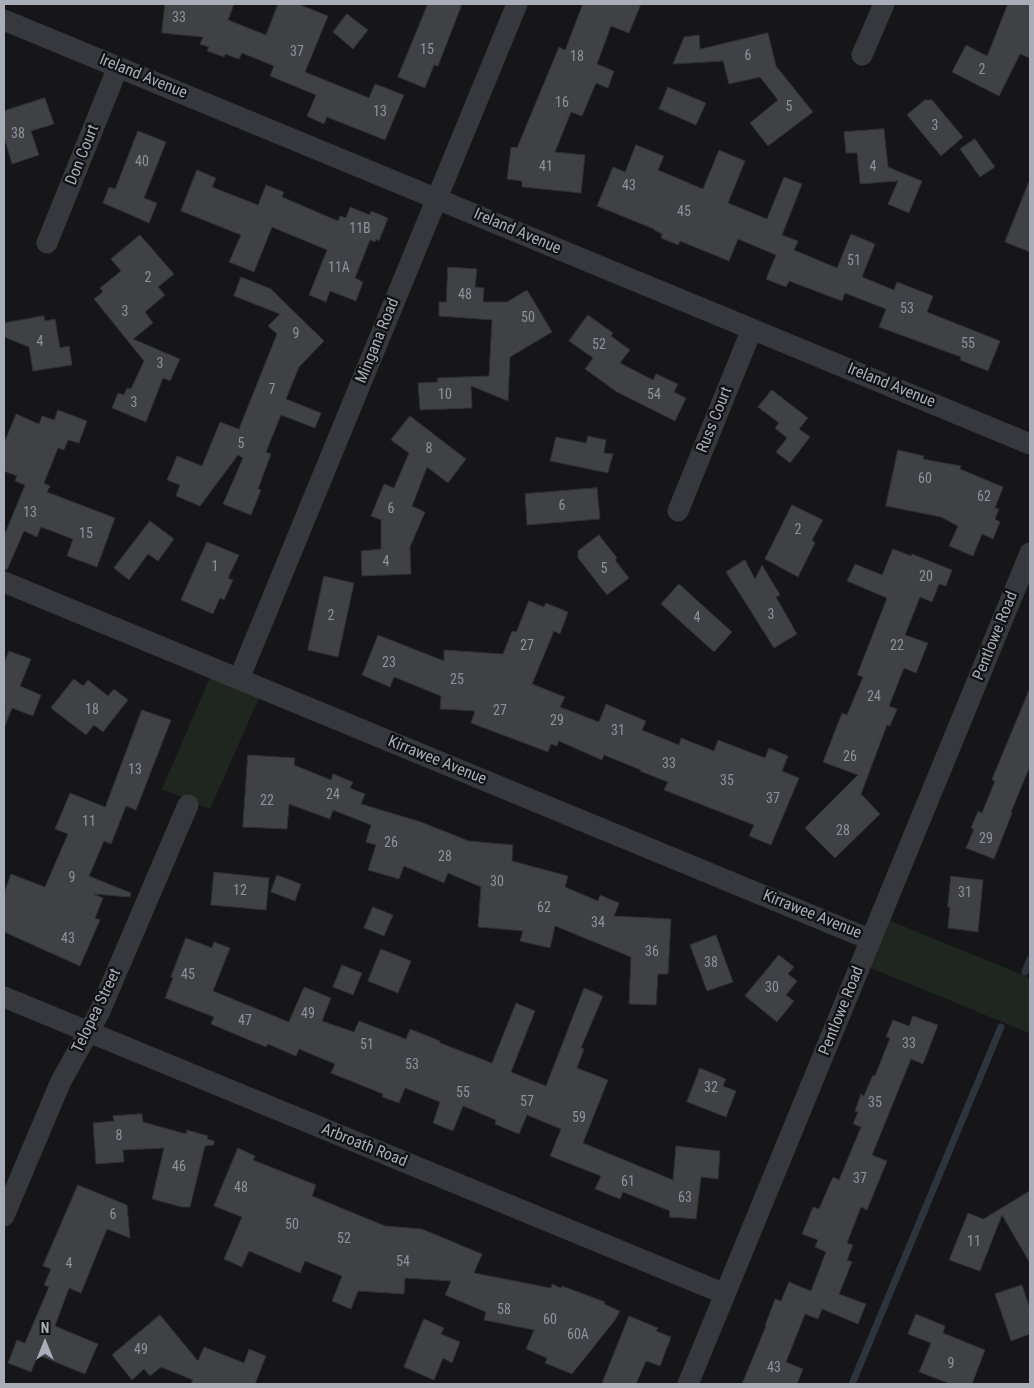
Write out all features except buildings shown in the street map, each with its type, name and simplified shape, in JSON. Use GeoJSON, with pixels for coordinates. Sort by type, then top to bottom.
{"type":"FeatureCollection","features":[{"type":"Feature","properties":{"kind":"street","name":"Mingana Road"},"geometry":{"type":"LineString","coordinates":[[239,679],[517,4]]}},
{"type":"Feature","properties":{"kind":"street"},"geometry":{"type":"LineString","coordinates":[[862,55],[884,4]]}},
{"type":"Feature","properties":{"kind":"street","name":"Ireland Avenue"},"geometry":{"type":"LineString","coordinates":[[4,20],[1030,444]]}},
{"type":"Feature","properties":{"kind":"street","name":"Don Court"},"geometry":{"type":"LineString","coordinates":[[47,243],[118,67]]}},
{"type":"Feature","properties":{"kind":"street","name":"Russ Court"},"geometry":{"type":"LineString","coordinates":[[678,511],[752,329]]}},
{"type":"Feature","properties":{"kind":"street","name":"Pentlowe Road"},"geometry":{"type":"LineString","coordinates":[[688,1384],[1030,553]]}},
{"type":"Feature","properties":{"kind":"street","name":"Kirrawee Avenue"},"geometry":{"type":"LineString","coordinates":[[4,582],[871,940]]}},
{"type":"Feature","properties":{"kind":"street","name":"Telopea Street"},"geometry":{"type":"LineString","coordinates":[[4,1216],[55,1095],[76,1052],[99,1013],[188,805]]}},
{"type":"Feature","properties":{"kind":"street","name":"Arbroath Road"},"geometry":{"type":"LineString","coordinates":[[4,997],[725,1294]]}},
{"type":"Feature","properties":{"kind":"shaded area"},"geometry":{"type":"Polygon","coordinates":[[[214,668],[263,689],[210,809],[162,789],[214,668]]]}},
{"type":"Feature","properties":{"kind":"shaded area"},"geometry":{"type":"Polygon","coordinates":[[[881,917],[1030,978],[1029,1033],[861,964],[881,917]]]}},
{"type":"Feature","properties":{"kind":"waterway"},"geometry":{"type":"LineString","coordinates":[[1025,972],[1030,959]]}},
{"type":"Feature","properties":{"kind":"waterway"},"geometry":{"type":"LineString","coordinates":[[852,1384],[1001,1027]]}}]}
